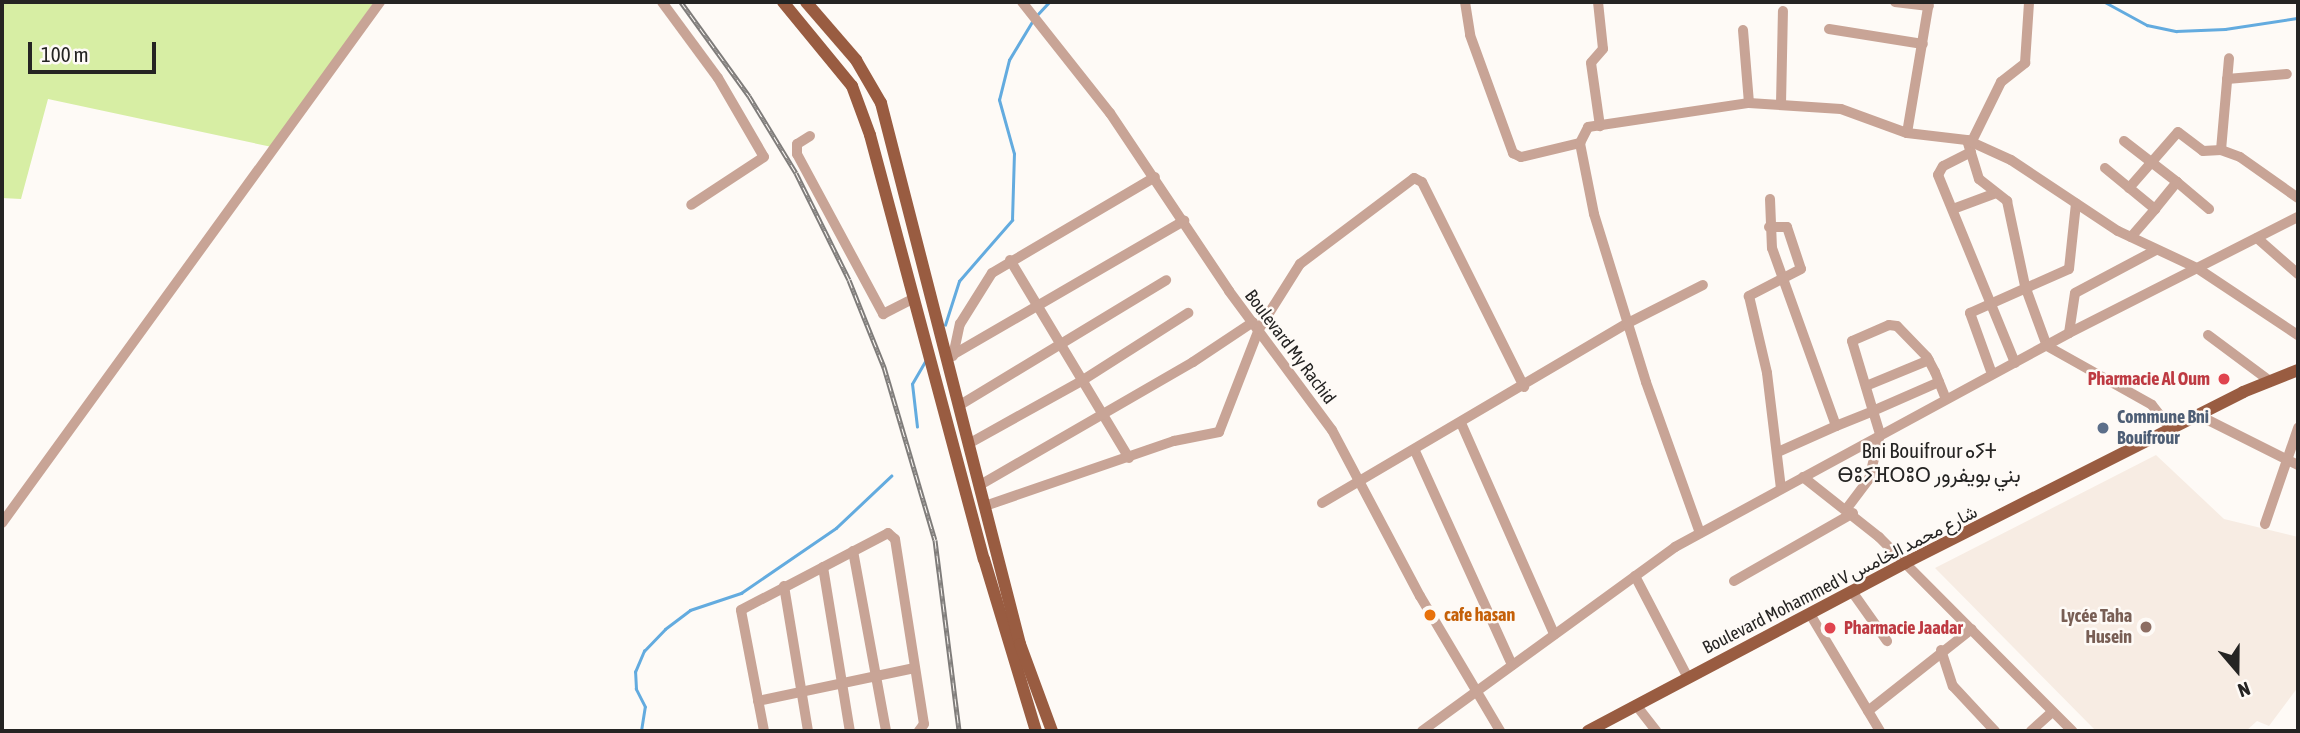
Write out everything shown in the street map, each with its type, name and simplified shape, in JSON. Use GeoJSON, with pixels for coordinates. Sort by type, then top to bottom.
{"type":"FeatureCollection","features":[{"type":"Feature","properties":{"kind":"main road"},"geometry":{"type":"LineString","coordinates":[[783,2],[852,86],[1036,731]]}},
{"type":"Feature","properties":{"kind":"main road"},"geometry":{"type":"LineString","coordinates":[[806,2],[856,60],[881,103],[951,357],[960,405],[1020,644],[1052,731]]}},
{"type":"Feature","properties":{"kind":"main road","name":"Boulevard Mohammed V شارع محمد الخامس"},"geometry":{"type":"LineString","coordinates":[[1588,731],[1853,593],[1905,563],[2170,428],[2298,370]]}},
{"type":"Feature","properties":{"kind":"street"},"geometry":{"type":"LineString","coordinates":[[2,523],[380,2]]}},
{"type":"Feature","properties":{"kind":"street"},"geometry":{"type":"LineString","coordinates":[[662,2],[718,78],[764,157],[691,205]]}},
{"type":"Feature","properties":{"kind":"street","name":"Boulevard My Rachid"},"geometry":{"type":"LineString","coordinates":[[1022,2],[1155,177],[1332,430],[1362,482],[1420,596],[1500,731]]}},
{"type":"Feature","properties":{"kind":"street"},"geometry":{"type":"LineString","coordinates":[[1465,2],[1470,34],[1514,153],[1521,157],[1580,143]]}},
{"type":"Feature","properties":{"kind":"street"},"geometry":{"type":"LineString","coordinates":[[1598,2],[1603,49],[1591,63],[1601,126]]}},
{"type":"Feature","properties":{"kind":"street"},"geometry":{"type":"LineString","coordinates":[[1895,2],[1929,4],[1907,133]]}},
{"type":"Feature","properties":{"kind":"street"},"geometry":{"type":"LineString","coordinates":[[2015,363],[1939,170],[1970,144],[2001,82],[2025,63],[2029,2]]}},
{"type":"Feature","properties":{"kind":"street"},"geometry":{"type":"LineString","coordinates":[[1781,104],[1783,11]]}},
{"type":"Feature","properties":{"kind":"street"},"geometry":{"type":"LineString","coordinates":[[1829,29],[1923,44]]}},
{"type":"Feature","properties":{"kind":"street"},"geometry":{"type":"LineString","coordinates":[[1743,30],[1749,103]]}},
{"type":"Feature","properties":{"kind":"street"},"geometry":{"type":"LineString","coordinates":[[2221,150],[2229,58]]}},
{"type":"Feature","properties":{"kind":"street"},"geometry":{"type":"LineString","coordinates":[[2227,79],[2287,74]]}},
{"type":"Feature","properties":{"kind":"street"},"geometry":{"type":"LineString","coordinates":[[1700,533],[1628,323],[1594,214],[1580,143],[1583,130],[1749,103],[1781,104],[1849,110],[1907,133],[1970,144],[2011,160],[2131,237],[2197,268],[2298,335]]}},
{"type":"Feature","properties":{"kind":"street"},"geometry":{"type":"LineString","coordinates":[[2129,188],[2176,132],[2203,151],[2221,150],[2241,157],[2298,198]]}},
{"type":"Feature","properties":{"kind":"street"},"geometry":{"type":"LineString","coordinates":[[810,136],[797,144],[797,154],[883,314],[914,298]]}},
{"type":"Feature","properties":{"kind":"street"},"geometry":{"type":"LineString","coordinates":[[2124,141],[2209,209]]}},
{"type":"Feature","properties":{"kind":"street"},"geometry":{"type":"LineString","coordinates":[[1970,144],[1979,178],[2007,201],[2025,286],[2047,346],[2152,405],[2170,428]]}},
{"type":"Feature","properties":{"kind":"street"},"geometry":{"type":"LineString","coordinates":[[2105,168],[2155,209]]}},
{"type":"Feature","properties":{"kind":"street"},"geometry":{"type":"LineString","coordinates":[[951,357],[956,334],[974,297],[992,273],[1155,177]]}},
{"type":"Feature","properties":{"kind":"street"},"geometry":{"type":"LineString","coordinates":[[985,506],[1129,458],[1221,431],[1256,325],[1313,251],[1417,178],[1524,387]]}},
{"type":"Feature","properties":{"kind":"street"},"geometry":{"type":"LineString","coordinates":[[2131,237],[2177,182]]}},
{"type":"Feature","properties":{"kind":"street"},"geometry":{"type":"LineString","coordinates":[[1953,209],[1996,193]]}},
{"type":"Feature","properties":{"kind":"street"},"geometry":{"type":"LineString","coordinates":[[1770,199],[1769,227],[1783,279],[1836,426]]}},
{"type":"Feature","properties":{"kind":"street"},"geometry":{"type":"LineString","coordinates":[[1992,374],[1970,317],[1971,312],[2071,267],[2076,202]]}},
{"type":"Feature","properties":{"kind":"street"},"geometry":{"type":"LineString","coordinates":[[1422,731],[1476,688],[1700,533],[2069,333],[2298,217]]}},
{"type":"Feature","properties":{"kind":"street"},"geometry":{"type":"LineString","coordinates":[[951,357],[1184,221]]}},
{"type":"Feature","properties":{"kind":"street"},"geometry":{"type":"LineString","coordinates":[[1769,227],[1787,227],[1801,269],[1749,297],[1767,373],[1781,488]]}},
{"type":"Feature","properties":{"kind":"street"},"geometry":{"type":"LineString","coordinates":[[2257,237],[2298,274]]}},
{"type":"Feature","properties":{"kind":"street"},"geometry":{"type":"LineString","coordinates":[[2069,333],[2076,293],[2156,250]]}},
{"type":"Feature","properties":{"kind":"street"},"geometry":{"type":"LineString","coordinates":[[1010,260],[1129,458]]}},
{"type":"Feature","properties":{"kind":"street"},"geometry":{"type":"LineString","coordinates":[[960,405],[1167,280]]}},
{"type":"Feature","properties":{"kind":"street"},"geometry":{"type":"LineString","coordinates":[[1322,503],[1524,387],[1628,323],[1703,285]]}},
{"type":"Feature","properties":{"kind":"street"},"geometry":{"type":"LineString","coordinates":[[970,443],[1083,380],[1188,313]]}},
{"type":"Feature","properties":{"kind":"street"},"geometry":{"type":"LineString","coordinates":[[980,485],[1256,325]]}},
{"type":"Feature","properties":{"kind":"street"},"geometry":{"type":"LineString","coordinates":[[1734,581],[1850,510],[1869,479],[1880,434],[1852,341],[1879,328],[1897,326],[1929,360],[1946,399]]}},
{"type":"Feature","properties":{"kind":"street"},"geometry":{"type":"LineString","coordinates":[[2208,335],[2270,381]]}},
{"type":"Feature","properties":{"kind":"street"},"geometry":{"type":"LineString","coordinates":[[1866,386],[1929,360]]}},
{"type":"Feature","properties":{"kind":"street"},"geometry":{"type":"LineString","coordinates":[[1778,452],[1939,382]]}},
{"type":"Feature","properties":{"kind":"street"},"geometry":{"type":"LineString","coordinates":[[2198,415],[2298,465]]}},
{"type":"Feature","properties":{"kind":"street"},"geometry":{"type":"LineString","coordinates":[[1461,423],[1554,634]]}},
{"type":"Feature","properties":{"kind":"street"},"geometry":{"type":"LineString","coordinates":[[2266,524],[2298,428]]}},
{"type":"Feature","properties":{"kind":"street"},"geometry":{"type":"LineString","coordinates":[[1415,451],[1512,665]]}},
{"type":"Feature","properties":{"kind":"street"},"geometry":{"type":"LineString","coordinates":[[1803,477],[1850,510],[2072,731]]}},
{"type":"Feature","properties":{"kind":"street"},"geometry":{"type":"LineString","coordinates":[[764,731],[740,612],[784,586],[888,533],[894,536],[915,668],[923,724],[919,731]]}},
{"type":"Feature","properties":{"kind":"street"},"geometry":{"type":"LineString","coordinates":[[853,551],[886,731]]}},
{"type":"Feature","properties":{"kind":"street"},"geometry":{"type":"LineString","coordinates":[[823,566],[850,731]]}},
{"type":"Feature","properties":{"kind":"street"},"geometry":{"type":"LineString","coordinates":[[1635,576],[1688,678]]}},
{"type":"Feature","properties":{"kind":"street"},"geometry":{"type":"LineString","coordinates":[[784,586],[808,731]]}},
{"type":"Feature","properties":{"kind":"street"},"geometry":{"type":"LineString","coordinates":[[1853,593],[1887,641]]}},
{"type":"Feature","properties":{"kind":"street"},"geometry":{"type":"LineString","coordinates":[[1810,614],[1880,731]]}},
{"type":"Feature","properties":{"kind":"street"},"geometry":{"type":"LineString","coordinates":[[1868,711],[1941,650],[1972,629]]}},
{"type":"Feature","properties":{"kind":"street"},"geometry":{"type":"LineString","coordinates":[[1941,650],[1953,686],[1995,731]]}},
{"type":"Feature","properties":{"kind":"street"},"geometry":{"type":"LineString","coordinates":[[758,701],[915,668]]}},
{"type":"Feature","properties":{"kind":"street"},"geometry":{"type":"LineString","coordinates":[[1636,705],[1656,731]]}},
{"type":"Feature","properties":{"kind":"street"},"geometry":{"type":"LineString","coordinates":[[2031,731],[2052,712]]}},
{"type":"Feature","properties":{"kind":"shaded area","name":"Lycée Taha Husein"},"geometry":{"type":"Polygon","coordinates":[[[2156,455],[2224,519],[2298,537],[2298,687],[2269,726],[2257,721],[2246,731],[2096,731],[1935,568],[2156,455]]]}},
{"type":"Feature","properties":{"kind":"green space"},"geometry":{"type":"Polygon","coordinates":[[[2,2],[374,2],[272,147],[48,99],[21,199],[2,198],[2,2]]]}},
{"type":"Feature","properties":{"kind":"waterway"},"geometry":{"type":"LineString","coordinates":[[1037,15],[1049,2]]}},
{"type":"Feature","properties":{"kind":"waterway"},"geometry":{"type":"LineString","coordinates":[[2105,2],[2147,25],[2176,31],[2225,29],[2298,18]]}},
{"type":"Feature","properties":{"kind":"waterway"},"geometry":{"type":"LineString","coordinates":[[945,325],[959,281],[1012,220],[1014,154],[999,100],[1009,60],[1033,20]]}},
{"type":"Feature","properties":{"kind":"waterway"},"geometry":{"type":"LineString","coordinates":[[917,427],[912,384],[926,360]]}},
{"type":"Feature","properties":{"kind":"waterway"},"geometry":{"type":"LineString","coordinates":[[641,731],[645,707],[636,689],[635,672],[644,651],[665,629],[690,610],[741,593],[836,528],[891,476]]}},
{"type":"Feature","properties":{"kind":"railway"},"geometry":{"type":"LineString","coordinates":[[681,2],[749,96],[796,173],[849,280],[884,367],[935,540],[959,731]]}},
{"type":"Feature","properties":{"kind":"place","name":"Pharmacie Al Oum"},"geometry":{"type":"Point","coordinates":[2224,379]}},
{"type":"Feature","properties":{"kind":"place","name":"Commune Bni Bouifrour"},"geometry":{"type":"Point","coordinates":[2103,428]}},
{"type":"Feature","properties":{"kind":"place","name":"cafe hasan"},"geometry":{"type":"Point","coordinates":[1430,615]}},
{"type":"Feature","properties":{"kind":"place","name":"Lycée Taha Husein"},"geometry":{"type":"Point","coordinates":[2146,627]}},
{"type":"Feature","properties":{"kind":"place","name":"Pharmacie Jaadar"},"geometry":{"type":"Point","coordinates":[1830,628]}},
{"type":"Feature","properties":{"kind":"district","name":"Bni Bouifrour ⴰⵢⵜ ⴱⵓⵢⴼⵔⵓⵔ بني بويفرور"},"geometry":{"type":"Point","coordinates":[1929,462]}}]}
